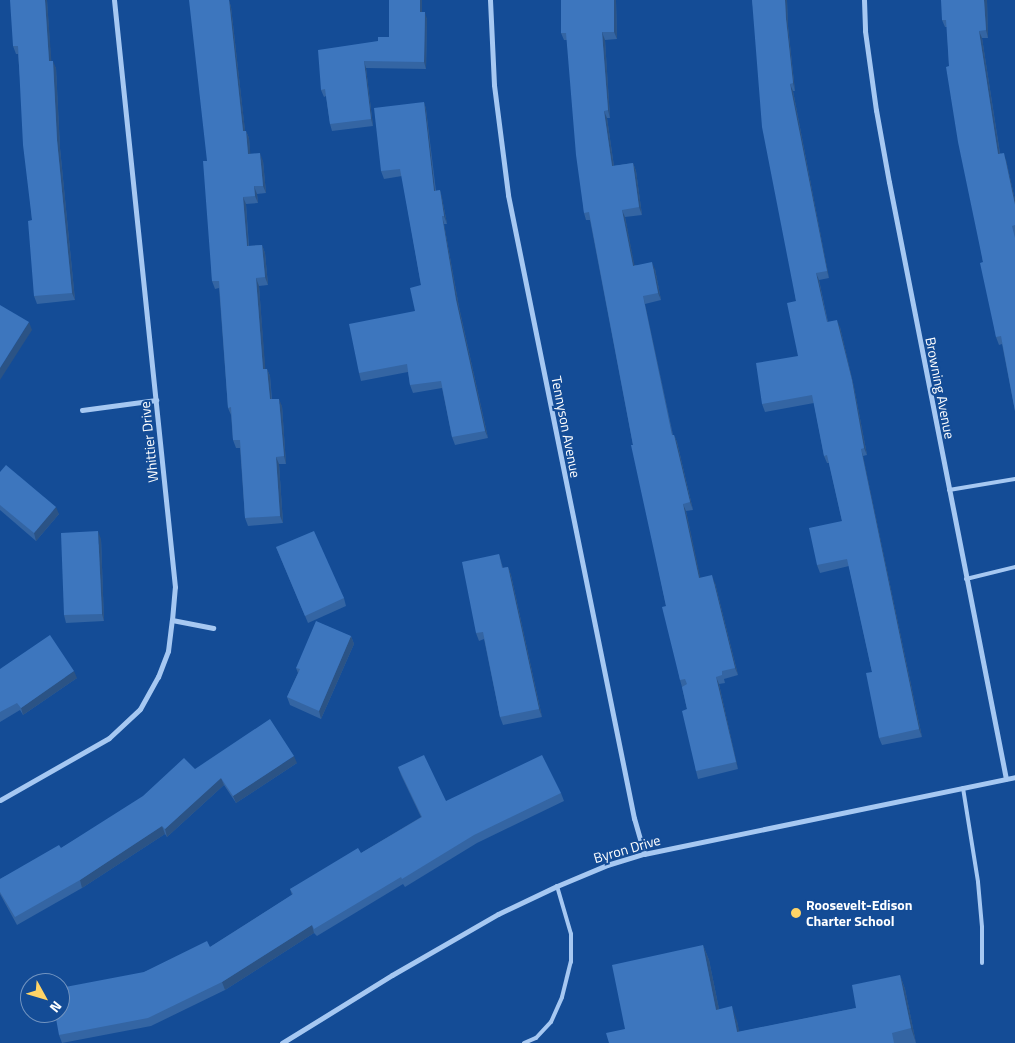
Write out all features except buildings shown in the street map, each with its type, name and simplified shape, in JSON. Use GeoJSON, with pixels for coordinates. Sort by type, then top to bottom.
{"type":"FeatureCollection","features":[{"type":"Feature","properties":{"kind":"street","name":"Whittier Drive"},"geometry":{"type":"LineString","coordinates":[[0,800],[109,738],[140,709],[165,660],[172,620],[175,587],[114,0]]}},
{"type":"Feature","properties":{"kind":"street","name":"Tennyson Avenue"},"geometry":{"type":"LineString","coordinates":[[490,0],[494,85],[508,195],[634,818],[644,854]]}},
{"type":"Feature","properties":{"kind":"street","name":"Browning Avenue"},"geometry":{"type":"LineString","coordinates":[[864,0],[865,31],[876,110],[1006,779]]}},
{"type":"Feature","properties":{"kind":"street"},"geometry":{"type":"LineString","coordinates":[[82,410],[156,400]]}},
{"type":"Feature","properties":{"kind":"street"},"geometry":{"type":"LineString","coordinates":[[172,620],[213,628]]}},
{"type":"Feature","properties":{"kind":"street","name":"Byron Drive"},"geometry":{"type":"LineString","coordinates":[[282,1043],[392,975],[498,914],[607,865],[644,854],[1015,777]]}},
{"type":"Feature","properties":{"kind":"lane"},"geometry":{"type":"LineString","coordinates":[[949,490],[1015,479]]}},
{"type":"Feature","properties":{"kind":"lane"},"geometry":{"type":"LineString","coordinates":[[966,579],[1015,567]]}},
{"type":"Feature","properties":{"kind":"lane"},"geometry":{"type":"LineString","coordinates":[[963,788],[978,882],[982,926],[982,963]]}},
{"type":"Feature","properties":{"kind":"lane"},"geometry":{"type":"LineString","coordinates":[[524,1043],[536,1038],[551,1022],[562,997],[571,962],[572,934],[557,886]]}},
{"type":"Feature","properties":{"kind":"place","name":"Roosevelt-Edison Charter School"},"geometry":{"type":"Point","coordinates":[796,913]}}]}
